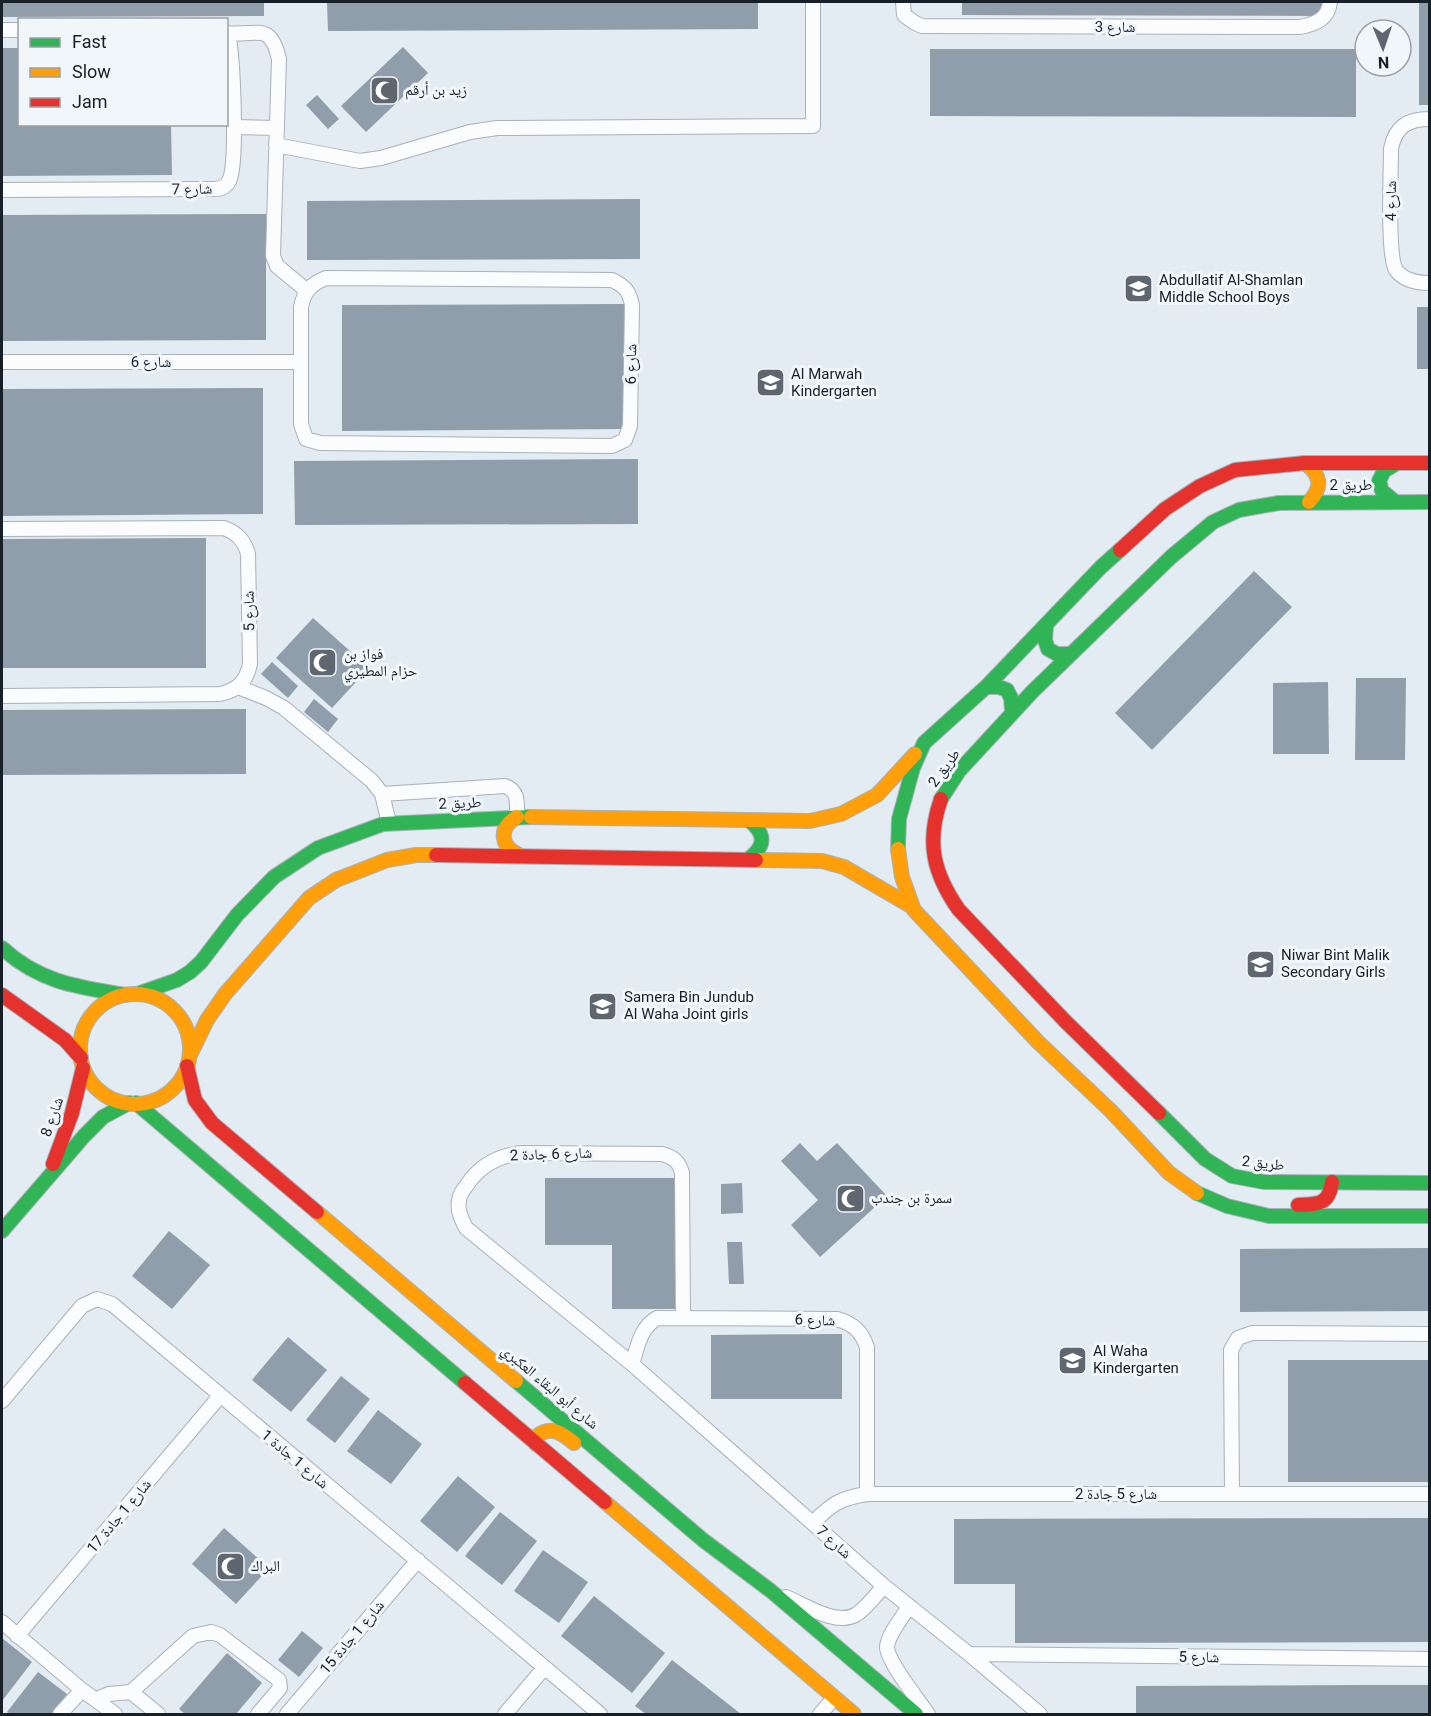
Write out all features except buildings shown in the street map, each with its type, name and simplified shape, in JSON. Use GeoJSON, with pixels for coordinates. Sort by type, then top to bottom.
{"type":"FeatureCollection","features":[{"type":"Feature","properties":{"kind":"street"},"geometry":{"type":"LineString","coordinates":[[276,145],[360,161],[381,158],[470,132],[497,128],[813,126],[813,2]]}},
{"type":"Feature","properties":{"kind":"street","name":"شارع 3"},"geometry":{"type":"LineString","coordinates":[[903,2],[904,15],[922,26],[1300,27],[1317,23],[1323,18],[1330,2]]}},
{"type":"Feature","properties":{"kind":"street"},"geometry":{"type":"LineString","coordinates":[[2,30],[18,30]]}},
{"type":"Feature","properties":{"kind":"street"},"geometry":{"type":"LineString","coordinates":[[228,33],[262,33],[272,38],[275,43],[279,59],[273,256],[277,266],[306,290]]}},
{"type":"Feature","properties":{"kind":"street","name":"شارع 7"},"geometry":{"type":"LineString","coordinates":[[2,190],[220,189],[226,185],[230,179],[234,127],[231,53],[228,38]]}},
{"type":"Feature","properties":{"kind":"street","name":"شارع 4"},"geometry":{"type":"LineString","coordinates":[[1430,119],[1416,119],[1398,130],[1391,149],[1391,260],[1402,276],[1417,283],[1430,283]]}},
{"type":"Feature","properties":{"kind":"street"},"geometry":{"type":"LineString","coordinates":[[234,127],[276,128]]}},
{"type":"Feature","properties":{"kind":"street","name":"شارع 6"},"geometry":{"type":"LineString","coordinates":[[326,278],[612,280],[627,289],[632,305],[630,426],[625,440],[612,446],[320,443],[306,439],[303,433],[300,362],[301,307],[306,290],[326,278]]}},
{"type":"Feature","properties":{"kind":"street","name":"شارع 6"},"geometry":{"type":"LineString","coordinates":[[2,362],[300,362]]}},
{"type":"Feature","properties":{"kind":"street"},"geometry":{"type":"LineString","coordinates":[[1305,463],[1319,475],[1321,483],[1319,491],[1309,502]]}},
{"type":"Feature","properties":{"kind":"street"},"geometry":{"type":"LineString","coordinates":[[1394,501],[1380,490],[1378,481],[1381,472],[1396,463]]}},
{"type":"Feature","properties":{"kind":"street","name":"طريق 2"},"geometry":{"type":"LineString","coordinates":[[131,994],[177,981],[190,972],[201,962],[237,915],[274,878],[318,848],[351,834],[389,823],[517,817],[810,821],[841,814],[877,795],[924,743],[986,687],[1101,567],[1165,509],[1200,486],[1235,470],[1271,465],[1430,463]]}},
{"type":"Feature","properties":{"kind":"street","name":"طريق 2"},"geometry":{"type":"LineString","coordinates":[[1430,502],[1258,504],[1226,515],[1210,525],[1173,555],[1012,711],[957,773],[941,798],[933,825],[932,840],[939,878],[946,893],[1065,1021],[1205,1160],[1232,1176],[1264,1182],[1430,1184]]}},
{"type":"Feature","properties":{"kind":"street","name":"شارع 5"},"geometry":{"type":"LineString","coordinates":[[2,529],[224,528],[234,532],[246,546],[248,565],[250,664],[244,681],[238,687]]}},
{"type":"Feature","properties":{"kind":"street"},"geometry":{"type":"LineString","coordinates":[[1046,626],[1046,647],[1051,653],[1071,654]]}},
{"type":"Feature","properties":{"kind":"street"},"geometry":{"type":"LineString","coordinates":[[2,696],[220,694],[238,687],[284,708],[372,781],[382,794],[389,823]]}},
{"type":"Feature","properties":{"kind":"street"},"geometry":{"type":"LineString","coordinates":[[986,687],[1006,689],[1012,696],[1012,711]]}},
{"type":"Feature","properties":{"kind":"street","name":"طريق 2"},"geometry":{"type":"LineString","coordinates":[[911,906],[902,877],[899,819],[906,789],[924,743]]}},
{"type":"Feature","properties":{"kind":"street"},"geometry":{"type":"LineString","coordinates":[[382,794],[510,787],[516,795],[517,817],[510,820],[502,833],[506,847],[519,855]]}},
{"type":"Feature","properties":{"kind":"street"},"geometry":{"type":"LineString","coordinates":[[750,821],[763,834],[762,845],[758,853],[750,858]]}},
{"type":"Feature","properties":{"kind":"street","name":"طريق 2"},"geometry":{"type":"LineString","coordinates":[[189,1061],[207,1020],[225,994],[309,898],[336,880],[387,860],[416,855],[519,855],[822,861],[844,867],[911,906],[1038,1042],[1111,1111],[1169,1173],[1197,1193],[1227,1206],[1269,1216],[1430,1216]]}},
{"type":"Feature","properties":{"kind":"street"},"geometry":{"type":"LineString","coordinates":[[2,948],[14,960],[45,978],[160,1000],[167,1004],[178,1014],[186,1028],[190,1043],[189,1061],[181,1079],[159,1098],[133,1103],[114,1100],[90,1081],[82,1063],[65,1040],[2,994]]}},
{"type":"Feature","properties":{"kind":"street"},"geometry":{"type":"LineString","coordinates":[[981,981],[1002,983],[1009,977],[1010,968],[1007,960]]}},
{"type":"Feature","properties":{"kind":"street"},"geometry":{"type":"LineString","coordinates":[[82,1063],[80,1048],[83,1030],[91,1015],[104,1003],[131,994]]}},
{"type":"Feature","properties":{"kind":"street"},"geometry":{"type":"LineString","coordinates":[[1038,1042],[1042,1023],[1052,1018],[1065,1021]]}},
{"type":"Feature","properties":{"kind":"street","name":"شارع أبو البقاء العكبري"},"geometry":{"type":"LineString","coordinates":[[189,1061],[195,1100],[213,1123],[703,1540],[771,1591],[916,1714]]}},
{"type":"Feature","properties":{"kind":"street","name":"شارع 8"},"geometry":{"type":"LineString","coordinates":[[49,1175],[72,1113],[82,1063]]}},
{"type":"Feature","properties":{"kind":"street"},"geometry":{"type":"LineString","coordinates":[[133,1103],[209,1163],[854,1714]]}},
{"type":"Feature","properties":{"kind":"street","name":"شارع 8"},"geometry":{"type":"LineString","coordinates":[[2,1231],[49,1175],[103,1117],[133,1103]]}},
{"type":"Feature","properties":{"kind":"street","name":"شارع 6 جادة 2"},"geometry":{"type":"LineString","coordinates":[[632,1364],[466,1228],[459,1212],[458,1202],[461,1192],[479,1170],[506,1154],[662,1154],[672,1156],[682,1173],[683,1317]]}},
{"type":"Feature","properties":{"kind":"street"},"geometry":{"type":"LineString","coordinates":[[1269,1216],[1276,1209],[1326,1202],[1331,1196],[1332,1182]]}},
{"type":"Feature","properties":{"kind":"street","name":"شارع 1 جادة 1"},"geometry":{"type":"LineString","coordinates":[[2,1401],[82,1306],[97,1299],[105,1300],[600,1714]]}},
{"type":"Feature","properties":{"kind":"street","name":"شارع 6"},"geometry":{"type":"LineString","coordinates":[[632,1364],[643,1331],[657,1318],[837,1319],[854,1326],[862,1334],[867,1347],[867,1494]]}},
{"type":"Feature","properties":{"kind":"street"},"geometry":{"type":"LineString","coordinates":[[1232,1494],[1231,1350],[1238,1338],[1252,1334],[1430,1334]]}},
{"type":"Feature","properties":{"kind":"street","name":"شارع 7"},"geometry":{"type":"LineString","coordinates":[[632,1364],[884,1586],[1040,1714]]}},
{"type":"Feature","properties":{"kind":"street","name":"شارع 1 جادة 17"},"geometry":{"type":"LineString","coordinates":[[17,1636],[220,1396]]}},
{"type":"Feature","properties":{"kind":"street"},"geometry":{"type":"LineString","coordinates":[[536,1444],[537,1436],[542,1430],[555,1430],[566,1436],[674,1525],[703,1540]]}},
{"type":"Feature","properties":{"kind":"street","name":"شارع 5 جادة 2"},"geometry":{"type":"LineString","coordinates":[[813,1523],[841,1499],[867,1494],[1430,1494]]}},
{"type":"Feature","properties":{"kind":"street","name":"شارع 1 جادة 15"},"geometry":{"type":"LineString","coordinates":[[287,1714],[418,1560]]}},
{"type":"Feature","properties":{"kind":"street"},"geometry":{"type":"LineString","coordinates":[[771,1591],[831,1617],[849,1618],[859,1613],[884,1586]]}},
{"type":"Feature","properties":{"kind":"street"},"geometry":{"type":"LineString","coordinates":[[909,1606],[889,1640],[887,1649],[895,1666],[928,1714]]}},
{"type":"Feature","properties":{"kind":"street"},"geometry":{"type":"LineString","coordinates":[[2,1622],[82,1690],[115,1714]]}},
{"type":"Feature","properties":{"kind":"street"},"geometry":{"type":"LineString","coordinates":[[97,1700],[109,1694],[131,1692],[193,1636],[211,1632],[220,1635],[279,1680],[279,1688],[258,1714]]}},
{"type":"Feature","properties":{"kind":"street","name":"شارع 5"},"geometry":{"type":"LineString","coordinates":[[969,1654],[1430,1659]]}},
{"type":"Feature","properties":{"kind":"street"},"geometry":{"type":"LineString","coordinates":[[505,1714],[544,1668]]}},
{"type":"Feature","properties":{"kind":"street"},"geometry":{"type":"LineString","coordinates":[[60,1714],[82,1690]]}},
{"type":"Feature","properties":{"kind":"street"},"geometry":{"type":"LineString","coordinates":[[131,1692],[158,1714]]}},
{"type":"Feature","properties":{"kind":"street"},"geometry":{"type":"LineString","coordinates":[[820,1714],[834,1698]]}},
{"type":"Feature","properties":{"kind":"traffic: fast"},"geometry":{"type":"LineString","coordinates":[[1394,501],[1382,491],[1379,481],[1384,471],[1397,463]]}},
{"type":"Feature","properties":{"kind":"traffic: fast"},"geometry":{"type":"LineString","coordinates":[[941,799],[959,771],[1032,692],[1171,557],[1213,522],[1239,510],[1279,503],[1430,502]]}},
{"type":"Feature","properties":{"kind":"traffic: fast"},"geometry":{"type":"LineString","coordinates":[[898,849],[899,819],[913,768],[924,743],[986,687],[1120,550]]}},
{"type":"Feature","properties":{"kind":"traffic: fast"},"geometry":{"type":"LineString","coordinates":[[1046,626],[1045,640],[1048,649],[1057,654],[1071,654]]}},
{"type":"Feature","properties":{"kind":"traffic: fast"},"geometry":{"type":"LineString","coordinates":[[986,687],[999,687],[1007,690],[1011,698],[1012,711]]}},
{"type":"Feature","properties":{"kind":"traffic: fast"},"geometry":{"type":"LineString","coordinates":[[137,994],[177,980],[190,972],[201,962],[237,915],[274,877],[318,848],[383,824],[531,817]]}},
{"type":"Feature","properties":{"kind":"traffic: fast"},"geometry":{"type":"LineString","coordinates":[[750,821],[759,830],[762,840],[759,849],[750,858]]}},
{"type":"Feature","properties":{"kind":"traffic: fast"},"geometry":{"type":"LineString","coordinates":[[2,948],[30,969],[45,976],[75,986],[125,995]]}},
{"type":"Feature","properties":{"kind":"traffic: fast"},"geometry":{"type":"LineString","coordinates":[[2,1231],[84,1136],[103,1117],[129,1103]]}},
{"type":"Feature","properties":{"kind":"traffic: fast"},"geometry":{"type":"LineString","coordinates":[[136,1103],[465,1383]]}},
{"type":"Feature","properties":{"kind":"traffic: fast"},"geometry":{"type":"LineString","coordinates":[[1159,1113],[1205,1159],[1232,1176],[1264,1182],[1430,1183]]}},
{"type":"Feature","properties":{"kind":"traffic: fast"},"geometry":{"type":"LineString","coordinates":[[1197,1193],[1227,1206],[1269,1216],[1430,1216]]}},
{"type":"Feature","properties":{"kind":"traffic: fast"},"geometry":{"type":"LineString","coordinates":[[516,1381],[703,1540],[771,1591],[916,1714]]}},
{"type":"Feature","properties":{"kind":"traffic: slow"},"geometry":{"type":"LineString","coordinates":[[1305,463],[1314,472],[1318,481],[1317,491],[1309,502]]}},
{"type":"Feature","properties":{"kind":"traffic: slow"},"geometry":{"type":"LineString","coordinates":[[531,817],[810,821],[841,814],[877,795],[915,754]]}},
{"type":"Feature","properties":{"kind":"traffic: slow"},"geometry":{"type":"LineString","coordinates":[[517,817],[507,826],[504,837],[508,847],[519,855]]}},
{"type":"Feature","properties":{"kind":"traffic: slow"},"geometry":{"type":"LineString","coordinates":[[898,849],[902,877],[914,910],[1038,1042],[1111,1111],[1169,1173],[1197,1193]]}},
{"type":"Feature","properties":{"kind":"traffic: slow"},"geometry":{"type":"LineString","coordinates":[[190,1055],[207,1020],[225,994],[309,898],[336,880],[387,860],[416,855],[436,855]]}},
{"type":"Feature","properties":{"kind":"traffic: slow"},"geometry":{"type":"LineString","coordinates":[[756,860],[822,861],[844,867],[911,906]]}},
{"type":"Feature","properties":{"kind":"traffic: slow"},"geometry":{"type":"LineString","coordinates":[[135,994],[156,998],[174,1010],[186,1028],[190,1049],[186,1070],[174,1088],[156,1100],[135,1104],[114,1100],[96,1088],[84,1070],[80,1049],[84,1028],[96,1010],[114,998],[135,994]]}},
{"type":"Feature","properties":{"kind":"traffic: slow"},"geometry":{"type":"LineString","coordinates":[[317,1212],[516,1381]]}},
{"type":"Feature","properties":{"kind":"traffic: slow"},"geometry":{"type":"LineString","coordinates":[[536,1444],[537,1436],[547,1431],[561,1433],[574,1443]]}},
{"type":"Feature","properties":{"kind":"traffic: slow"},"geometry":{"type":"LineString","coordinates":[[605,1502],[854,1714]]}},
{"type":"Feature","properties":{"kind":"traffic: jam"},"geometry":{"type":"LineString","coordinates":[[1120,550],[1165,509],[1200,486],[1235,470],[1305,463],[1430,463]]}},
{"type":"Feature","properties":{"kind":"traffic: jam"},"geometry":{"type":"LineString","coordinates":[[941,799],[934,829],[935,857],[943,883],[959,910],[1065,1021],[1159,1113]]}},
{"type":"Feature","properties":{"kind":"traffic: jam"},"geometry":{"type":"LineString","coordinates":[[436,855],[756,860]]}},
{"type":"Feature","properties":{"kind":"traffic: jam"},"geometry":{"type":"LineString","coordinates":[[2,995],[65,1040],[81,1058]]}},
{"type":"Feature","properties":{"kind":"traffic: jam"},"geometry":{"type":"LineString","coordinates":[[187,1066],[195,1100],[212,1123],[317,1212]]}},
{"type":"Feature","properties":{"kind":"traffic: jam"},"geometry":{"type":"LineString","coordinates":[[53,1164],[72,1113],[83,1068]]}},
{"type":"Feature","properties":{"kind":"traffic: jam"},"geometry":{"type":"LineString","coordinates":[[1298,1205],[1321,1202],[1328,1195],[1332,1182]]}},
{"type":"Feature","properties":{"kind":"traffic: jam"},"geometry":{"type":"LineString","coordinates":[[465,1383],[605,1502]]}},
{"type":"Feature","properties":{"kind":"place","name":"زيد بن أرقم"},"geometry":{"type":"Point","coordinates":[384,90]}},
{"type":"Feature","properties":{"kind":"place","name":"Abdullatif Al-Shamlan Middle School Boys"},"geometry":{"type":"Point","coordinates":[1138,289]}},
{"type":"Feature","properties":{"kind":"place","name":"Al Marwah Kindergarten"},"geometry":{"type":"Point","coordinates":[770,383]}},
{"type":"Feature","properties":{"kind":"place","name":"فواز بن حزام المطيري"},"geometry":{"type":"Point","coordinates":[323,663]}},
{"type":"Feature","properties":{"kind":"place","name":"Niwar Bint Malik Secondary Girls"},"geometry":{"type":"Point","coordinates":[1260,964]}},
{"type":"Feature","properties":{"kind":"place","name":"Samera Bin Jundub Al Waha Joint girls"},"geometry":{"type":"Point","coordinates":[603,1006]}},
{"type":"Feature","properties":{"kind":"place","name":"سمرة بن جندب"},"geometry":{"type":"Point","coordinates":[850,1198]}},
{"type":"Feature","properties":{"kind":"place","name":"Al Waha Kindergarten"},"geometry":{"type":"Point","coordinates":[1072,1360]}},
{"type":"Feature","properties":{"kind":"place","name":"البراك"},"geometry":{"type":"Point","coordinates":[230,1566]}}]}
